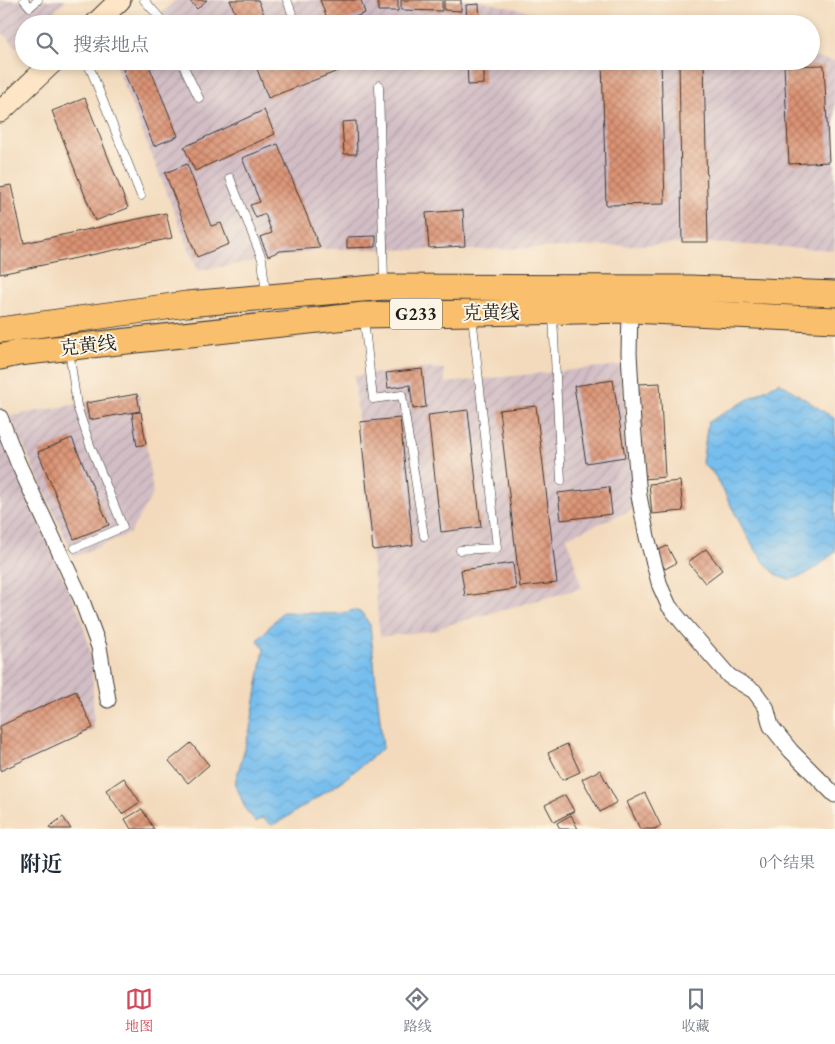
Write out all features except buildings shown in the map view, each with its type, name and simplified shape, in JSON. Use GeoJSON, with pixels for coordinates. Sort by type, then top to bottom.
{"type":"FeatureCollection","features":[{"type":"Feature","properties":{"kind":"highway","name":"克黄线"},"geometry":{"type":"LineString","coordinates":[[0,330],[187,304],[385,287],[690,288],[835,294]]}},
{"type":"Feature","properties":{"kind":"highway","name":"克黄线"},"geometry":{"type":"LineString","coordinates":[[0,357],[364,315],[630,310],[835,320]]}},
{"type":"Feature","properties":{"kind":"main road"},"geometry":{"type":"LineString","coordinates":[[104,15],[120,0]]}},
{"type":"Feature","properties":{"kind":"main road"},"geometry":{"type":"LineString","coordinates":[[0,112],[44,70]]}},
{"type":"Feature","properties":{"kind":"street"},"geometry":{"type":"LineString","coordinates":[[630,310],[629,353],[639,496],[647,537],[660,586],[669,606],[682,622],[729,676],[754,691],[766,708],[771,726],[791,751],[835,795]]}},
{"type":"Feature","properties":{"kind":"street"},"geometry":{"type":"LineString","coordinates":[[0,418],[18,463],[81,598],[98,647],[108,700]]}},
{"type":"Feature","properties":{"kind":"lane"},"geometry":{"type":"LineString","coordinates":[[24,0],[30,7],[38,0]]}},
{"type":"Feature","properties":{"kind":"lane"},"geometry":{"type":"LineString","coordinates":[[144,0],[155,15]]}},
{"type":"Feature","properties":{"kind":"lane"},"geometry":{"type":"LineString","coordinates":[[287,0],[293,15]]}},
{"type":"Feature","properties":{"kind":"lane"},"geometry":{"type":"LineString","coordinates":[[90,70],[141,196]]}},
{"type":"Feature","properties":{"kind":"lane"},"geometry":{"type":"LineString","coordinates":[[186,70],[200,98]]}},
{"type":"Feature","properties":{"kind":"lane"},"geometry":{"type":"LineString","coordinates":[[380,85],[385,287]]}},
{"type":"Feature","properties":{"kind":"lane"},"geometry":{"type":"LineString","coordinates":[[230,178],[262,259],[266,297]]}},
{"type":"Feature","properties":{"kind":"lane"},"geometry":{"type":"LineString","coordinates":[[553,311],[561,480]]}},
{"type":"Feature","properties":{"kind":"lane"},"geometry":{"type":"LineString","coordinates":[[460,550],[497,548],[472,312]]}},
{"type":"Feature","properties":{"kind":"lane"},"geometry":{"type":"LineString","coordinates":[[364,315],[373,399],[402,395],[424,536]]}},
{"type":"Feature","properties":{"kind":"lane"},"geometry":{"type":"LineString","coordinates":[[68,348],[77,406],[90,445],[123,527],[76,548]]}},
{"type":"Feature","properties":{"kind":"shaded area"},"geometry":{"type":"Polygon","coordinates":[[[0,0],[66,0],[50,15],[15,15],[15,46],[0,30],[0,0]]]}},
{"type":"Feature","properties":{"kind":"shaded area"},"geometry":{"type":"Polygon","coordinates":[[[176,0],[477,0],[545,15],[160,15],[176,0]]]}},
{"type":"Feature","properties":{"kind":"shaded area"},"geometry":{"type":"Polygon","coordinates":[[[820,58],[835,61],[835,250],[710,243],[469,250],[323,249],[198,271],[118,70],[820,70],[820,58]]]}},
{"type":"Feature","properties":{"kind":"shaded area"},"geometry":{"type":"Polygon","coordinates":[[[620,365],[634,509],[567,537],[582,588],[441,627],[439,630],[380,637],[354,376],[423,368],[444,369],[445,383],[620,365]]]}},
{"type":"Feature","properties":{"kind":"shaded area"},"geometry":{"type":"Polygon","coordinates":[[[139,393],[153,493],[130,533],[74,557],[10,416],[139,393]]]}},
{"type":"Feature","properties":{"kind":"shaded area"},"geometry":{"type":"Polygon","coordinates":[[[0,438],[81,617],[92,658],[94,729],[0,773],[0,438]]]}},
{"type":"Feature","properties":{"kind":"water"},"geometry":{"type":"Polygon","coordinates":[[[779,382],[835,419],[835,552],[808,573],[789,579],[779,576],[757,552],[715,476],[702,463],[708,422],[779,382]]]}},
{"type":"Feature","properties":{"kind":"water"},"geometry":{"type":"Polygon","coordinates":[[[354,610],[362,613],[370,625],[383,748],[341,782],[281,821],[272,825],[262,818],[256,822],[246,810],[235,783],[250,729],[264,649],[258,640],[282,612],[339,614],[354,610]]]}}]}
